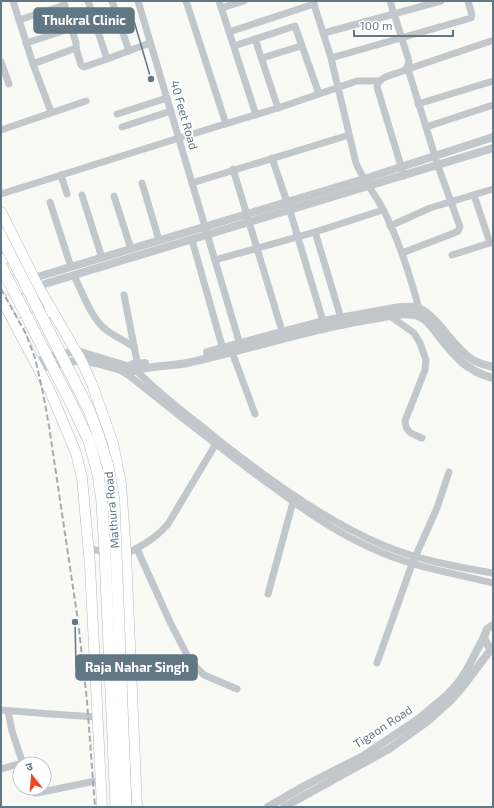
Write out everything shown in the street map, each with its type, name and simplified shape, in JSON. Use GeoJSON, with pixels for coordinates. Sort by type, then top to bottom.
{"type":"FeatureCollection","features":[{"type":"Feature","properties":{"kind":"highway","name":"Mathura Road"},"geometry":{"type":"LineString","coordinates":[[1,236],[86,404],[99,437],[108,466],[114,500],[126,807]]}},
{"type":"Feature","properties":{"kind":"highway","name":"Mathura Road"},"geometry":{"type":"LineString","coordinates":[[1,266],[72,405],[88,441],[98,474],[102,502],[116,807]]}},
{"type":"Feature","properties":{"kind":"main road"},"geometry":{"type":"LineString","coordinates":[[1,212],[36,282],[79,356],[92,384],[113,443],[121,484],[126,554],[137,807]]}},
{"type":"Feature","properties":{"kind":"main road"},"geometry":{"type":"LineString","coordinates":[[1,261],[12,254],[18,247]]}},
{"type":"Feature","properties":{"kind":"main road"},"geometry":{"type":"LineString","coordinates":[[1,283],[36,282]]}},
{"type":"Feature","properties":{"kind":"main road"},"geometry":{"type":"LineString","coordinates":[[1,290],[5,291],[36,282]]}},
{"type":"Feature","properties":{"kind":"main road"},"geometry":{"type":"LineString","coordinates":[[1,298],[50,391],[76,453],[82,478],[89,549],[102,807]]}},
{"type":"Feature","properties":{"kind":"main road"},"geometry":{"type":"LineString","coordinates":[[17,328],[24,321],[53,310]]}},
{"type":"Feature","properties":{"kind":"street"},"geometry":{"type":"LineString","coordinates":[[13,1],[33,64],[51,112]]}},
{"type":"Feature","properties":{"kind":"street"},"geometry":{"type":"LineString","coordinates":[[88,1],[107,59]]}},
{"type":"Feature","properties":{"kind":"street"},"geometry":{"type":"LineString","coordinates":[[112,1],[129,51]]}},
{"type":"Feature","properties":{"kind":"street","name":"40 Feet Road"},"geometry":{"type":"LineString","coordinates":[[138,1],[168,98],[240,346]]}},
{"type":"Feature","properties":{"kind":"street"},"geometry":{"type":"LineString","coordinates":[[186,1],[226,124]]}},
{"type":"Feature","properties":{"kind":"street"},"geometry":{"type":"LineString","coordinates":[[244,1],[220,4],[256,115]]}},
{"type":"Feature","properties":{"kind":"street"},"geometry":{"type":"LineString","coordinates":[[390,1],[408,61],[406,69],[460,227],[458,231],[402,253]]}},
{"type":"Feature","properties":{"kind":"street"},"geometry":{"type":"LineString","coordinates":[[324,33],[441,1]]}},
{"type":"Feature","properties":{"kind":"street"},"geometry":{"type":"LineString","coordinates":[[331,58],[471,18],[472,15],[468,1]]}},
{"type":"Feature","properties":{"kind":"street"},"geometry":{"type":"LineString","coordinates":[[229,32],[314,2],[331,58],[356,163],[383,210],[402,253],[411,277],[421,317]]}},
{"type":"Feature","properties":{"kind":"street"},"geometry":{"type":"LineString","coordinates":[[19,20],[64,3],[81,65],[84,67],[150,43]]}},
{"type":"Feature","properties":{"kind":"street"},"geometry":{"type":"LineString","coordinates":[[234,46],[294,26],[319,94]]}},
{"type":"Feature","properties":{"kind":"street"},"geometry":{"type":"LineString","coordinates":[[26,43],[72,28]]}},
{"type":"Feature","properties":{"kind":"street"},"geometry":{"type":"LineString","coordinates":[[255,39],[278,108]]}},
{"type":"Feature","properties":{"kind":"street"},"geometry":{"type":"LineString","coordinates":[[404,176],[376,87],[379,81],[406,69],[491,41]]}},
{"type":"Feature","properties":{"kind":"street"},"geometry":{"type":"LineString","coordinates":[[262,58],[301,46]]}},
{"type":"Feature","properties":{"kind":"street"},"geometry":{"type":"LineString","coordinates":[[33,64],[76,48]]}},
{"type":"Feature","properties":{"kind":"street"},"geometry":{"type":"LineString","coordinates":[[1,62],[9,84]]}},
{"type":"Feature","properties":{"kind":"street"},"geometry":{"type":"LineString","coordinates":[[1,194],[256,115],[357,81],[379,81]]}},
{"type":"Feature","properties":{"kind":"street"},"geometry":{"type":"LineString","coordinates":[[418,104],[493,81]]}},
{"type":"Feature","properties":{"kind":"street"},"geometry":{"type":"LineString","coordinates":[[117,114],[168,98]]}},
{"type":"Feature","properties":{"kind":"street"},"geometry":{"type":"LineString","coordinates":[[1,130],[86,101]]}},
{"type":"Feature","properties":{"kind":"street"},"geometry":{"type":"LineString","coordinates":[[426,127],[493,106]]}},
{"type":"Feature","properties":{"kind":"street"},"geometry":{"type":"LineString","coordinates":[[122,127],[171,111]]}},
{"type":"Feature","properties":{"kind":"street"},"geometry":{"type":"LineString","coordinates":[[192,182],[349,134]]}},
{"type":"Feature","properties":{"kind":"street"},"geometry":{"type":"LineString","coordinates":[[36,282],[71,267],[364,179],[493,137]]}},
{"type":"Feature","properties":{"kind":"street"},"geometry":{"type":"LineString","coordinates":[[36,282],[74,276],[493,148]]}},
{"type":"Feature","properties":{"kind":"street"},"geometry":{"type":"LineString","coordinates":[[272,158],[290,211],[323,321]]}},
{"type":"Feature","properties":{"kind":"street"},"geometry":{"type":"LineString","coordinates":[[233,169],[282,331]]}},
{"type":"Feature","properties":{"kind":"street"},"geometry":{"type":"LineString","coordinates":[[61,175],[67,194]]}},
{"type":"Feature","properties":{"kind":"street"},"geometry":{"type":"LineString","coordinates":[[142,183],[159,240]]}},
{"type":"Feature","properties":{"kind":"street"},"geometry":{"type":"LineString","coordinates":[[390,226],[430,208],[493,189]]}},
{"type":"Feature","properties":{"kind":"street"},"geometry":{"type":"LineString","coordinates":[[82,195],[102,258]]}},
{"type":"Feature","properties":{"kind":"street"},"geometry":{"type":"LineString","coordinates":[[452,254],[492,242],[474,195]]}},
{"type":"Feature","properties":{"kind":"street"},"geometry":{"type":"LineString","coordinates":[[114,196],[131,249]]}},
{"type":"Feature","properties":{"kind":"street"},"geometry":{"type":"LineString","coordinates":[[50,202],[71,267]]}},
{"type":"Feature","properties":{"kind":"street"},"geometry":{"type":"LineString","coordinates":[[215,260],[315,232],[383,210]]}},
{"type":"Feature","properties":{"kind":"street"},"geometry":{"type":"LineString","coordinates":[[315,232],[341,318]]}},
{"type":"Feature","properties":{"kind":"street"},"geometry":{"type":"LineString","coordinates":[[192,240],[226,351],[255,414]]}},
{"type":"Feature","properties":{"kind":"street"},"geometry":{"type":"LineString","coordinates":[[74,276],[96,319],[106,330],[134,347]]}},
{"type":"Feature","properties":{"kind":"street"},"geometry":{"type":"LineString","coordinates":[[124,295],[134,347],[130,368]]}},
{"type":"Feature","properties":{"kind":"street"},"geometry":{"type":"LineString","coordinates":[[36,365],[55,355],[79,356],[130,368],[226,351],[282,331],[323,321],[400,307],[419,308],[432,317],[463,353],[476,362],[493,367]]}},
{"type":"Feature","properties":{"kind":"street"},"geometry":{"type":"LineString","coordinates":[[240,346],[352,322],[408,314],[421,317],[427,322],[462,362],[476,372],[493,378]]}},
{"type":"Feature","properties":{"kind":"street"},"geometry":{"type":"LineString","coordinates":[[390,316],[414,333],[420,342],[426,360],[425,370],[405,421],[405,427],[410,433],[422,438]]}},
{"type":"Feature","properties":{"kind":"street"},"geometry":{"type":"LineString","coordinates":[[130,368],[217,442],[317,519],[352,539],[412,564],[493,583]]}},
{"type":"Feature","properties":{"kind":"street"},"geometry":{"type":"LineString","coordinates":[[89,549],[126,554],[137,549],[160,534],[168,524],[217,442]]}},
{"type":"Feature","properties":{"kind":"street"},"geometry":{"type":"LineString","coordinates":[[217,442],[339,523],[385,546],[440,563],[493,573]]}},
{"type":"Feature","properties":{"kind":"street"},"geometry":{"type":"LineString","coordinates":[[377,662],[415,556],[437,508],[449,472]]}},
{"type":"Feature","properties":{"kind":"street"},"geometry":{"type":"LineString","coordinates":[[268,594],[293,502]]}},
{"type":"Feature","properties":{"kind":"street"},"geometry":{"type":"LineString","coordinates":[[137,549],[170,622],[189,659],[204,675],[237,689]]}},
{"type":"Feature","properties":{"kind":"street"},"geometry":{"type":"LineString","coordinates":[[492,626],[493,616]]}},
{"type":"Feature","properties":{"kind":"street","name":"Tigaon Road"},"geometry":{"type":"LineString","coordinates":[[284,807],[365,759],[447,695],[466,671],[484,637],[484,633],[492,626]]}},
{"type":"Feature","properties":{"kind":"street"},"geometry":{"type":"LineString","coordinates":[[484,637],[485,642],[492,648]]}},
{"type":"Feature","properties":{"kind":"street","name":"Tigaon Road"},"geometry":{"type":"LineString","coordinates":[[268,807],[306,785],[389,749],[428,721],[450,701],[492,648]]}},
{"type":"Feature","properties":{"kind":"street"},"geometry":{"type":"LineString","coordinates":[[20,756],[4,710],[97,717]]}},
{"type":"Feature","properties":{"kind":"street"},"geometry":{"type":"LineString","coordinates":[[1,769],[12,766]]}},
{"type":"Feature","properties":{"kind":"street"},"geometry":{"type":"LineString","coordinates":[[52,790],[100,780]]}},
{"type":"Feature","properties":{"kind":"railway"},"geometry":{"type":"LineString","coordinates":[[1,289],[26,334],[35,358],[49,426],[78,621],[87,701],[95,807]]}},
{"type":"Feature","properties":{"kind":"place","name":"Thukral Clinic"},"geometry":{"type":"Point","coordinates":[151,79]}},
{"type":"Feature","properties":{"kind":"place","name":"Raja Nahar Singh"},"geometry":{"type":"Point","coordinates":[75,622]}}]}
